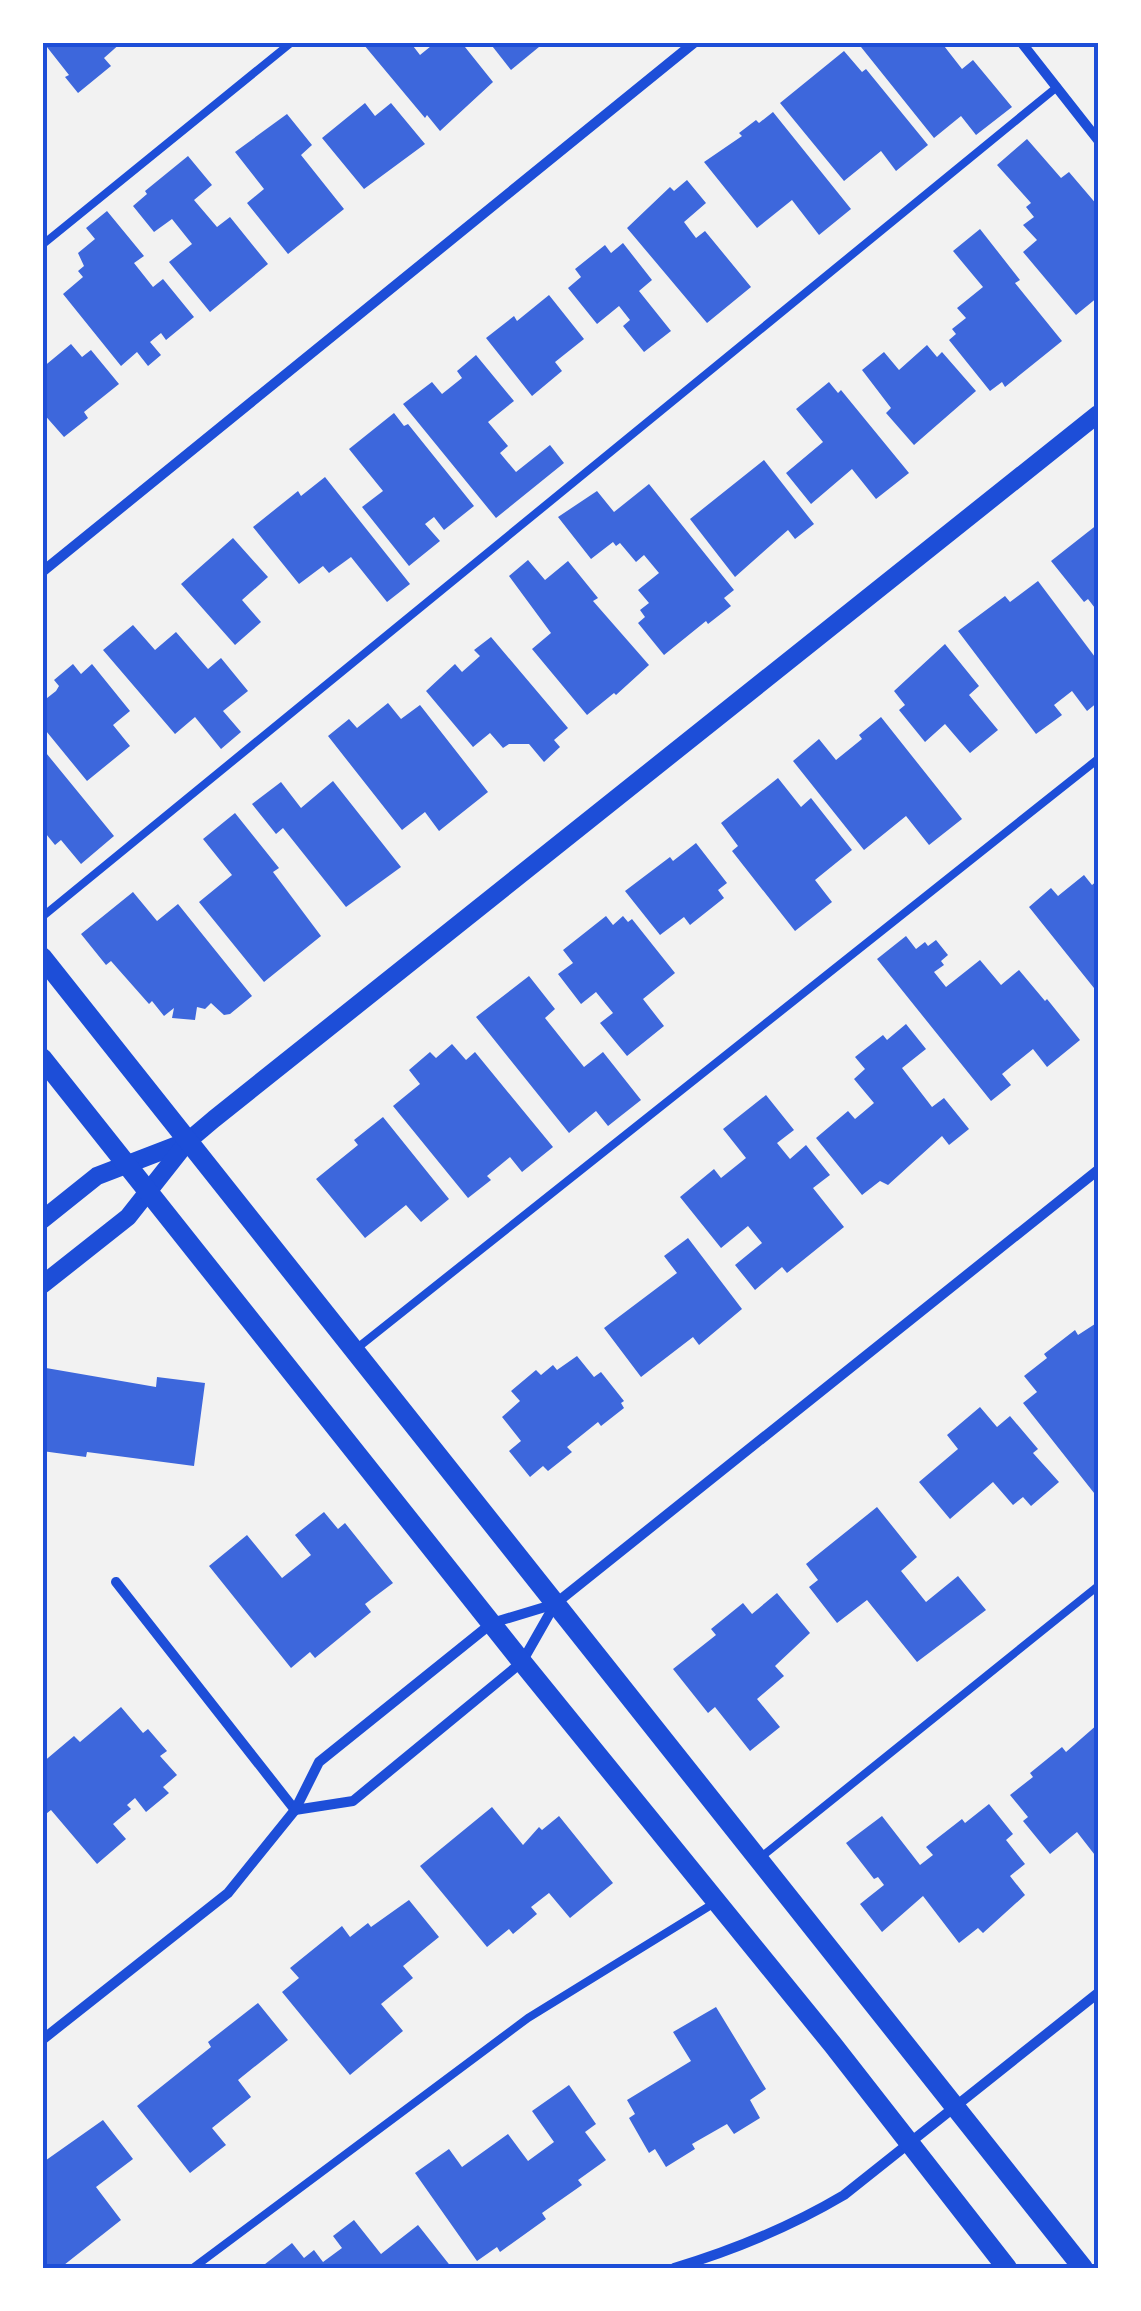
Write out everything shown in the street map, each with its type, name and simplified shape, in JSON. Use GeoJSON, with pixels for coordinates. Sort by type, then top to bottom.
{"type":"FeatureCollection","features":[{"type":"Feature","properties":{"kind":"main road"},"geometry":{"type":"LineString","coordinates":[[42,957],[1084,2268]]}},
{"type":"Feature","properties":{"kind":"main road"},"geometry":{"type":"LineString","coordinates":[[42,1058],[1006,2268]]}},
{"type":"Feature","properties":{"kind":"street"},"geometry":{"type":"LineString","coordinates":[[42,572],[695,42]]}},
{"type":"Feature","properties":{"kind":"street"},"geometry":{"type":"LineString","coordinates":[[1021,42],[1098,140]]}},
{"type":"Feature","properties":{"kind":"street"},"geometry":{"type":"LineString","coordinates":[[42,1285],[128,1217],[188,1141],[1098,414]]}},
{"type":"Feature","properties":{"kind":"street"},"geometry":{"type":"LineString","coordinates":[[42,1220],[97,1176],[188,1141]]}},
{"type":"Feature","properties":{"kind":"street"},"geometry":{"type":"LineString","coordinates":[[295,1810],[353,1801],[522,1662],[555,1604],[1098,1170]]}},
{"type":"Feature","properties":{"kind":"street"},"geometry":{"type":"LineString","coordinates":[[116,1582],[295,1810]]}},
{"type":"Feature","properties":{"kind":"street"},"geometry":{"type":"LineString","coordinates":[[42,2040],[228,1893],[295,1810],[319,1762],[492,1623],[555,1604]]}},
{"type":"Feature","properties":{"kind":"street"},"geometry":{"type":"LineString","coordinates":[[674,2268],[804,2219],[844,2195],[1098,1993]]}},
{"type":"Feature","properties":{"kind":"lane"},"geometry":{"type":"LineString","coordinates":[[42,245],[292,42]]}},
{"type":"Feature","properties":{"kind":"lane"},"geometry":{"type":"LineString","coordinates":[[42,917],[1057,87]]}},
{"type":"Feature","properties":{"kind":"lane"},"geometry":{"type":"LineString","coordinates":[[356,1349],[1098,759]]}},
{"type":"Feature","properties":{"kind":"lane"},"geometry":{"type":"LineString","coordinates":[[760,1858],[1098,1586]]}},
{"type":"Feature","properties":{"kind":"lane"},"geometry":{"type":"LineString","coordinates":[[192,2268],[528,2018],[716,1902]]}},
{"type":"Feature","properties":{"kind":"building"},"geometry":{"type":"Polygon","coordinates":[[[43,42],[122,42],[104,58],[111,66],[78,93],[43,42]]]}},
{"type":"Feature","properties":{"kind":"building"},"geometry":{"type":"Polygon","coordinates":[[[410,42],[420,55],[436,42],[461,42],[493,82],[440,131],[364,45],[410,42]]]}},
{"type":"Feature","properties":{"kind":"building"},"geometry":{"type":"Polygon","coordinates":[[[489,42],[545,42],[511,70],[489,42]]]}},
{"type":"Feature","properties":{"kind":"building"},"geometry":{"type":"Polygon","coordinates":[[[857,42],[941,42],[962,69],[973,60],[1012,107],[976,135],[961,116],[934,138],[857,42]]]}},
{"type":"Feature","properties":{"kind":"building"},"geometry":{"type":"Polygon","coordinates":[[[844,51],[862,72],[866,69],[928,145],[896,171],[881,151],[844,181],[780,103],[844,51]]]}},
{"type":"Feature","properties":{"kind":"building"},"geometry":{"type":"Polygon","coordinates":[[[365,103],[375,116],[391,103],[425,144],[364,189],[322,138],[365,103]]]}},
{"type":"Feature","properties":{"kind":"building"},"geometry":{"type":"Polygon","coordinates":[[[773,112],[851,209],[819,235],[792,200],[757,228],[704,162],[742,136],[739,133],[756,120],[759,123],[773,112]]]}},
{"type":"Feature","properties":{"kind":"building"},"geometry":{"type":"Polygon","coordinates":[[[287,114],[312,145],[301,155],[344,209],[288,254],[247,203],[264,189],[235,152],[287,114]]]}},
{"type":"Feature","properties":{"kind":"building"},"geometry":{"type":"Polygon","coordinates":[[[1027,139],[1061,178],[1069,172],[1098,206],[1098,297],[1076,315],[1023,252],[1037,240],[1023,225],[1034,217],[1026,207],[1031,203],[997,165],[1027,139]]]}},
{"type":"Feature","properties":{"kind":"building"},"geometry":{"type":"Polygon","coordinates":[[[188,156],[212,185],[194,200],[217,227],[230,217],[268,264],[210,312],[169,262],[192,244],[172,219],[154,232],[133,206],[147,194],[145,191],[188,156]]]}},
{"type":"Feature","properties":{"kind":"building"},"geometry":{"type":"Polygon","coordinates":[[[687,180],[706,203],[684,222],[696,238],[705,231],[751,287],[707,323],[627,228],[670,187],[674,191],[687,180]]]}},
{"type":"Feature","properties":{"kind":"building"},"geometry":{"type":"Polygon","coordinates":[[[107,211],[144,256],[134,263],[153,287],[163,279],[194,317],[166,340],[161,333],[150,342],[161,355],[148,366],[137,352],[121,366],[63,294],[83,277],[78,271],[84,266],[78,253],[95,239],[86,228],[107,211]]]}},
{"type":"Feature","properties":{"kind":"building"},"geometry":{"type":"Polygon","coordinates":[[[980,229],[1020,280],[1015,283],[1062,341],[1005,387],[1002,382],[990,391],[949,340],[956,334],[952,329],[966,318],[957,308],[983,287],[953,251],[980,229]]]}},
{"type":"Feature","properties":{"kind":"building"},"geometry":{"type":"Polygon","coordinates":[[[623,243],[652,280],[639,291],[671,331],[644,352],[623,326],[630,320],[619,306],[597,324],[568,288],[581,277],[575,269],[605,245],[611,253],[623,243]]]}},
{"type":"Feature","properties":{"kind":"building"},"geometry":{"type":"Polygon","coordinates":[[[549,295],[584,339],[555,362],[562,371],[532,396],[486,338],[514,316],[517,321],[549,295]]]}},
{"type":"Feature","properties":{"kind":"building"},"geometry":{"type":"Polygon","coordinates":[[[71,344],[82,357],[91,350],[119,384],[84,412],[88,418],[64,437],[42,412],[42,368],[71,344]]]}},
{"type":"Feature","properties":{"kind":"building"},"geometry":{"type":"Polygon","coordinates":[[[927,345],[937,357],[942,352],[976,391],[914,445],[886,413],[891,408],[862,370],[884,352],[899,370],[927,345]]]}},
{"type":"Feature","properties":{"kind":"building"},"geometry":{"type":"Polygon","coordinates":[[[476,355],[514,401],[488,422],[508,446],[500,453],[516,472],[550,445],[564,463],[496,518],[403,404],[432,382],[442,394],[462,378],[457,371],[476,355]]]}},
{"type":"Feature","properties":{"kind":"building"},"geometry":{"type":"Polygon","coordinates":[[[829,382],[838,393],[841,390],[909,473],[876,499],[852,469],[811,504],[786,473],[823,442],[796,409],[829,382]]]}},
{"type":"Feature","properties":{"kind":"building"},"geometry":{"type":"Polygon","coordinates":[[[394,413],[404,426],[408,424],[474,506],[444,530],[434,517],[425,524],[440,541],[409,566],[362,507],[383,491],[349,449],[394,413]]]}},
{"type":"Feature","properties":{"kind":"building"},"geometry":{"type":"Polygon","coordinates":[[[764,460],[814,524],[795,539],[788,530],[735,577],[690,519],[764,460]]]}},
{"type":"Feature","properties":{"kind":"building"},"geometry":{"type":"Polygon","coordinates":[[[325,477],[410,584],[387,602],[351,557],[329,573],[323,566],[299,584],[253,527],[298,491],[301,496],[325,477]]]}},
{"type":"Feature","properties":{"kind":"building"},"geometry":{"type":"Polygon","coordinates":[[[649,484],[734,590],[724,598],[731,606],[664,655],[638,623],[645,617],[640,610],[649,603],[638,590],[659,573],[644,555],[636,562],[620,543],[616,546],[613,542],[591,559],[558,517],[597,491],[614,512],[649,484]]]}},
{"type":"Feature","properties":{"kind":"building"},"geometry":{"type":"Polygon","coordinates":[[[1098,524],[1098,612],[1088,599],[1084,602],[1051,561],[1098,524]]]}},
{"type":"Feature","properties":{"kind":"building"},"geometry":{"type":"Polygon","coordinates":[[[233,538],[268,577],[242,600],[261,622],[235,645],[181,584],[233,538]]]}},
{"type":"Feature","properties":{"kind":"building"},"geometry":{"type":"Polygon","coordinates":[[[528,560],[545,580],[568,561],[598,598],[593,601],[649,665],[587,715],[532,649],[551,633],[509,576],[528,560]]]}},
{"type":"Feature","properties":{"kind":"building"},"geometry":{"type":"Polygon","coordinates":[[[1038,581],[1098,661],[1098,702],[1087,711],[1072,691],[1054,705],[1062,715],[1036,734],[958,631],[1005,596],[1010,602],[1038,581]]]}},
{"type":"Feature","properties":{"kind":"building"},"geometry":{"type":"Polygon","coordinates":[[[133,625],[155,650],[176,632],[208,669],[221,658],[248,691],[223,711],[241,732],[221,749],[195,717],[175,734],[103,650],[133,625]]]}},
{"type":"Feature","properties":{"kind":"building"},"geometry":{"type":"Polygon","coordinates":[[[491,637],[568,728],[554,740],[560,747],[544,762],[529,744],[509,744],[503,748],[490,733],[473,747],[426,691],[455,664],[462,672],[480,656],[474,650],[491,637]]]}},
{"type":"Feature","properties":{"kind":"building"},"geometry":{"type":"Polygon","coordinates":[[[945,644],[979,686],[969,695],[998,730],[970,753],[945,724],[925,742],[899,710],[905,705],[894,691],[945,644]]]}},
{"type":"Feature","properties":{"kind":"building"},"geometry":{"type":"Polygon","coordinates":[[[73,664],[81,674],[92,664],[130,711],[113,725],[130,746],[87,781],[42,726],[42,702],[59,686],[54,680],[73,664]]]}},
{"type":"Feature","properties":{"kind":"building"},"geometry":{"type":"Polygon","coordinates":[[[388,703],[401,719],[420,705],[488,792],[439,831],[425,812],[402,830],[328,736],[349,719],[357,728],[388,703]]]}},
{"type":"Feature","properties":{"kind":"building"},"geometry":{"type":"Polygon","coordinates":[[[881,717],[962,819],[929,845],[906,816],[864,850],[793,761],[819,739],[836,760],[881,717]]]}},
{"type":"Feature","properties":{"kind":"building"},"geometry":{"type":"Polygon","coordinates":[[[42,748],[114,836],[81,864],[61,840],[55,845],[42,829],[42,748]]]}},
{"type":"Feature","properties":{"kind":"building"},"geometry":{"type":"Polygon","coordinates":[[[778,778],[801,807],[811,798],[852,850],[815,880],[832,902],[795,931],[732,851],[738,846],[721,823],[778,778]]]}},
{"type":"Feature","properties":{"kind":"building"},"geometry":{"type":"Polygon","coordinates":[[[333,781],[401,867],[346,907],[283,828],[276,834],[252,804],[281,782],[301,808],[333,781]]]}},
{"type":"Feature","properties":{"kind":"building"},"geometry":{"type":"Polygon","coordinates":[[[235,813],[279,868],[273,872],[321,936],[264,982],[199,902],[232,875],[203,839],[235,813]]]}},
{"type":"Feature","properties":{"kind":"building"},"geometry":{"type":"Polygon","coordinates":[[[696,843],[727,883],[718,890],[724,898],[690,925],[684,917],[660,935],[625,891],[696,843]]]}},
{"type":"Feature","properties":{"kind":"building"},"geometry":{"type":"Polygon","coordinates":[[[1084,875],[1092,885],[1098,880],[1098,993],[1029,907],[1051,888],[1058,896],[1084,875]]]}},
{"type":"Feature","properties":{"kind":"building"},"geometry":{"type":"Polygon","coordinates":[[[133,892],[157,921],[178,904],[252,996],[230,1014],[224,1015],[211,1003],[205,1009],[197,1007],[195,1020],[172,1018],[174,1008],[164,1016],[152,1001],[149,1004],[111,961],[106,965],[81,934],[133,892]]]}},
{"type":"Feature","properties":{"kind":"building"},"geometry":{"type":"Polygon","coordinates":[[[606,916],[613,925],[623,916],[628,922],[632,919],[675,973],[643,999],[664,1026],[627,1056],[600,1023],[613,1013],[596,992],[581,1004],[558,974],[573,963],[563,950],[606,916]]]}},
{"type":"Feature","properties":{"kind":"building"},"geometry":{"type":"Polygon","coordinates":[[[906,936],[916,949],[936,940],[948,955],[941,961],[944,965],[934,972],[946,987],[980,960],[1001,985],[1019,970],[1080,1040],[1047,1067],[1033,1049],[1002,1074],[1011,1085],[991,1101],[877,959],[906,936]]]}},
{"type":"Feature","properties":{"kind":"building"},"geometry":{"type":"Polygon","coordinates":[[[529,976],[555,1009],[545,1018],[584,1067],[603,1052],[641,1100],[608,1126],[596,1111],[569,1133],[476,1017],[529,976]]]}},
{"type":"Feature","properties":{"kind":"building"},"geometry":{"type":"Polygon","coordinates":[[[906,1024],[926,1049],[902,1068],[932,1107],[944,1098],[969,1129],[949,1145],[942,1136],[888,1185],[880,1181],[862,1195],[816,1138],[848,1111],[855,1119],[874,1103],[854,1079],[865,1069],[855,1057],[883,1035],[887,1040],[906,1024]]]}},
{"type":"Feature","properties":{"kind":"building"},"geometry":{"type":"Polygon","coordinates":[[[452,1044],[466,1060],[475,1052],[553,1147],[522,1172],[510,1157],[487,1176],[491,1180],[468,1198],[393,1106],[420,1084],[409,1070],[430,1052],[436,1058],[452,1044]]]}},
{"type":"Feature","properties":{"kind":"building"},"geometry":{"type":"Polygon","coordinates":[[[766,1095],[794,1130],[777,1143],[790,1159],[806,1145],[830,1175],[813,1188],[844,1227],[787,1273],[782,1267],[755,1290],[735,1265],[762,1243],[748,1226],[721,1248],[680,1197],[714,1169],[721,1178],[746,1158],[723,1129],[766,1095]]]}},
{"type":"Feature","properties":{"kind":"building"},"geometry":{"type":"Polygon","coordinates":[[[383,1117],[449,1199],[421,1222],[406,1205],[365,1238],[316,1179],[358,1145],[354,1140],[383,1117]]]}},
{"type":"Feature","properties":{"kind":"building"},"geometry":{"type":"Polygon","coordinates":[[[688,1238],[742,1309],[699,1345],[693,1337],[641,1377],[604,1328],[677,1273],[664,1256],[688,1238]]]}},
{"type":"Feature","properties":{"kind":"building"},"geometry":{"type":"Polygon","coordinates":[[[1098,1322],[1098,1498],[1023,1403],[1037,1392],[1024,1376],[1047,1358],[1044,1354],[1075,1330],[1078,1335],[1098,1322]]]}},
{"type":"Feature","properties":{"kind":"building"},"geometry":{"type":"Polygon","coordinates":[[[577,1356],[594,1377],[601,1372],[624,1401],[624,1408],[601,1426],[598,1422],[567,1447],[572,1452],[548,1471],[543,1466],[530,1477],[509,1451],[521,1441],[502,1417],[520,1401],[511,1391],[536,1370],[541,1375],[553,1365],[557,1370],[577,1356]]]}},
{"type":"Feature","properties":{"kind":"building"},"geometry":{"type":"Polygon","coordinates":[[[46,1368],[156,1387],[157,1377],[205,1383],[194,1466],[87,1452],[86,1457],[42,1451],[46,1368]]]}},
{"type":"Feature","properties":{"kind":"building"},"geometry":{"type":"Polygon","coordinates":[[[980,1407],[997,1427],[1010,1416],[1038,1449],[1033,1453],[1059,1482],[1031,1506],[1023,1497],[1013,1505],[993,1482],[950,1519],[919,1482],[958,1449],[947,1435],[980,1407]]]}},
{"type":"Feature","properties":{"kind":"building"},"geometry":{"type":"Polygon","coordinates":[[[877,1507],[917,1557],[901,1571],[926,1602],[958,1576],[986,1610],[917,1662],[867,1600],[837,1623],[809,1587],[818,1580],[806,1564],[877,1507]]]}},
{"type":"Feature","properties":{"kind":"building"},"geometry":{"type":"Polygon","coordinates":[[[324,1512],[338,1529],[345,1523],[393,1583],[365,1604],[371,1612],[315,1658],[310,1652],[291,1668],[209,1566],[247,1535],[282,1578],[311,1555],[295,1535],[324,1512]]]}},
{"type":"Feature","properties":{"kind":"building"},"geometry":{"type":"Polygon","coordinates":[[[777,1593],[810,1633],[775,1666],[784,1676],[757,1699],[780,1727],[750,1751],[715,1707],[708,1713],[673,1669],[716,1635],[711,1629],[743,1603],[752,1614],[777,1593]]]}},
{"type":"Feature","properties":{"kind":"building"},"geometry":{"type":"Polygon","coordinates":[[[121,1707],[143,1733],[148,1729],[167,1751],[160,1756],[177,1775],[163,1787],[169,1793],[146,1812],[135,1798],[127,1805],[131,1809],[113,1824],[126,1839],[97,1864],[51,1810],[42,1817],[42,1763],[74,1736],[80,1742],[121,1707]]]}},
{"type":"Feature","properties":{"kind":"building"},"geometry":{"type":"Polygon","coordinates":[[[1098,1724],[1098,1859],[1077,1832],[1050,1854],[1023,1821],[1028,1817],[1010,1795],[1062,1747],[1066,1752],[1098,1724]]]}},
{"type":"Feature","properties":{"kind":"building"},"geometry":{"type":"Polygon","coordinates":[[[989,1804],[1013,1834],[1006,1840],[1025,1864],[1010,1876],[1025,1895],[983,1933],[978,1928],[959,1943],[923,1896],[882,1932],[860,1904],[884,1885],[878,1877],[874,1879],[846,1843],[882,1816],[920,1865],[933,1855],[926,1847],[989,1804]]]}},
{"type":"Feature","properties":{"kind":"building"},"geometry":{"type":"Polygon","coordinates":[[[492,1807],[523,1845],[539,1827],[542,1830],[559,1816],[613,1883],[570,1918],[549,1893],[531,1907],[537,1914],[513,1934],[509,1929],[487,1947],[420,1866],[492,1807]]]}},
{"type":"Feature","properties":{"kind":"building"},"geometry":{"type":"Polygon","coordinates":[[[409,1900],[439,1937],[403,1966],[413,1978],[381,2004],[403,2031],[350,2075],[282,1992],[299,1978],[290,1968],[342,1926],[350,1937],[409,1900]]]}},
{"type":"Feature","properties":{"kind":"building"},"geometry":{"type":"Polygon","coordinates":[[[258,2003],[288,2040],[238,2080],[251,2097],[212,2128],[226,2145],[190,2173],[137,2106],[211,2047],[208,2042],[258,2003]]]}},
{"type":"Feature","properties":{"kind":"building"},"geometry":{"type":"Polygon","coordinates":[[[716,2007],[766,2089],[750,2100],[760,2118],[734,2134],[727,2124],[692,2144],[695,2149],[666,2167],[655,2149],[649,2153],[629,2118],[635,2114],[627,2100],[691,2061],[673,2032],[716,2007]]]}},
{"type":"Feature","properties":{"kind":"building"},"geometry":{"type":"Polygon","coordinates":[[[569,2085],[596,2124],[585,2132],[606,2160],[578,2180],[582,2185],[542,2213],[546,2219],[500,2252],[497,2247],[477,2261],[415,2173],[449,2149],[462,2167],[508,2134],[528,2161],[554,2142],[532,2111],[569,2085]]]}},
{"type":"Feature","properties":{"kind":"building"},"geometry":{"type":"Polygon","coordinates":[[[103,2120],[133,2159],[96,2187],[121,2220],[64,2265],[67,2268],[42,2268],[42,2163],[103,2120]]]}},
{"type":"Feature","properties":{"kind":"building"},"geometry":{"type":"Polygon","coordinates":[[[354,2220],[381,2254],[418,2225],[452,2268],[260,2268],[292,2243],[304,2258],[314,2250],[323,2262],[342,2248],[333,2236],[354,2220]]]}}]}
